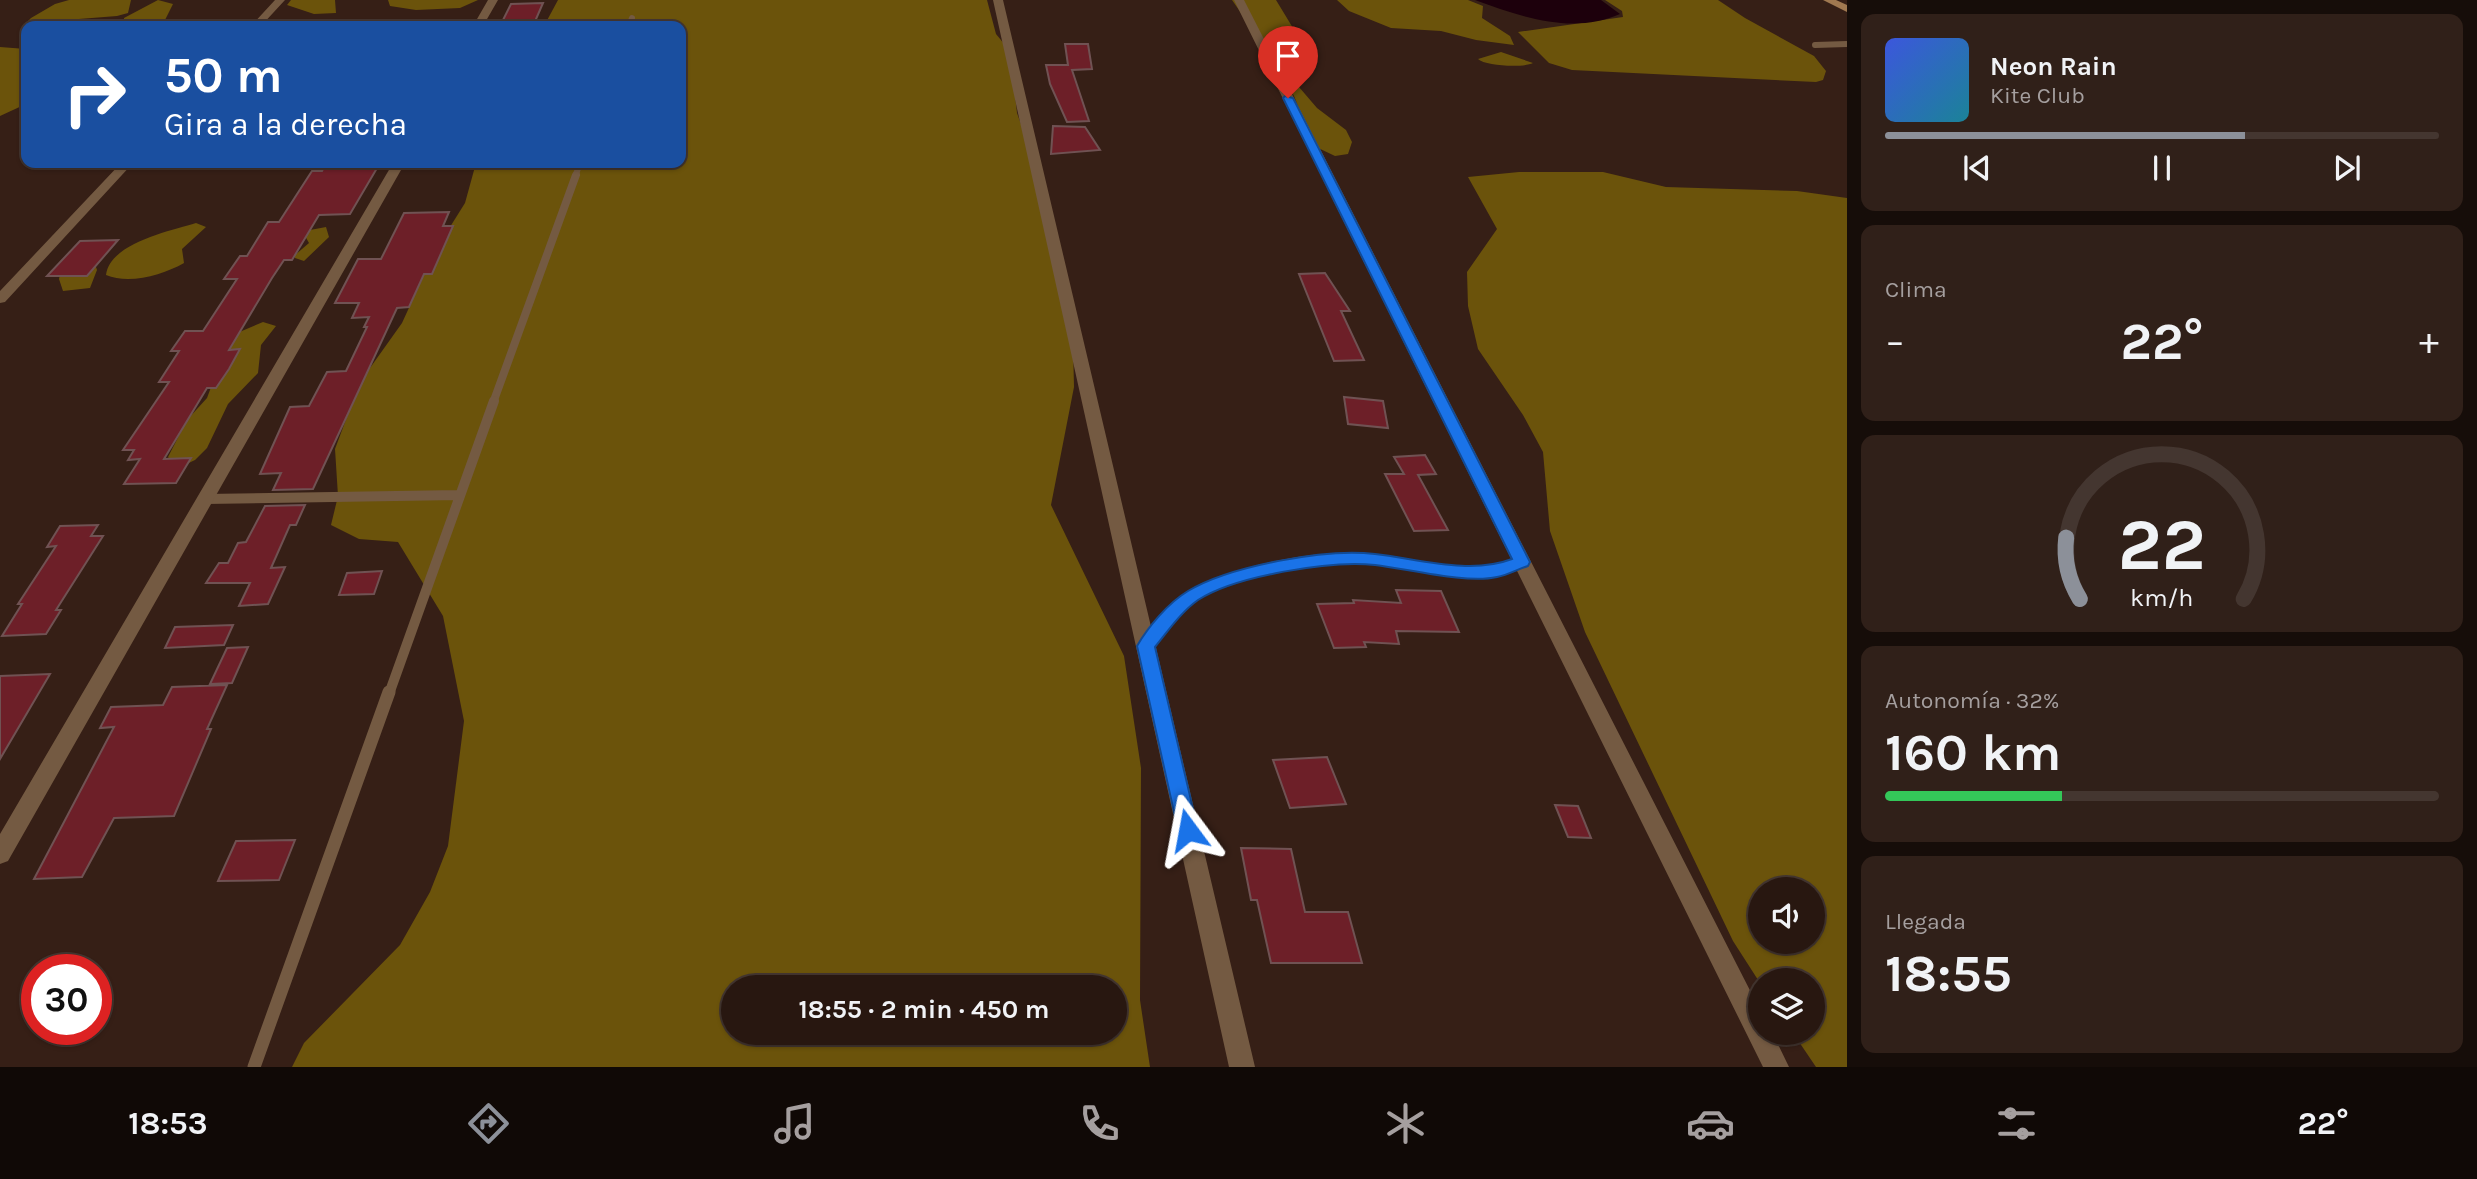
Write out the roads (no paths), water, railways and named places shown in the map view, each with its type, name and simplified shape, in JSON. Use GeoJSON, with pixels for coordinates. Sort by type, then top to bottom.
{"type":"FeatureCollection","features":[{"type":"Feature","properties":{"kind":"main road"},"geometry":{"type":"LineString","coordinates":[[1828,0],[1847,9]]}},
{"type":"Feature","properties":{"kind":"street"},"geometry":{"type":"LineString","coordinates":[[261,21],[280,0]]}},
{"type":"Feature","properties":{"kind":"street"},"geometry":{"type":"LineString","coordinates":[[481,21],[493,0]]}},
{"type":"Feature","properties":{"kind":"street"},"geometry":{"type":"LineString","coordinates":[[998,0],[1242,1067]]}},
{"type":"Feature","properties":{"kind":"street"},"geometry":{"type":"LineString","coordinates":[[1239,0],[1776,1067]]}},
{"type":"Feature","properties":{"kind":"street"},"geometry":{"type":"LineString","coordinates":[[0,299],[123,168]]}},
{"type":"Feature","properties":{"kind":"street"},"geometry":{"type":"LineString","coordinates":[[0,855],[396,168]]}},
{"type":"Feature","properties":{"kind":"lane"},"geometry":{"type":"LineString","coordinates":[[1815,45],[1847,44]]}},
{"type":"Feature","properties":{"kind":"lane"},"geometry":{"type":"LineString","coordinates":[[254,1067],[578,168]]}},
{"type":"Feature","properties":{"kind":"lane"},"geometry":{"type":"LineString","coordinates":[[205,499],[459,495]]}},
{"type":"Feature","properties":{"kind":"lane"},"geometry":{"type":"LineString","coordinates":[[1146,646],[1170,616],[1193,596],[1258,570],[1321,561],[1371,559],[1473,572],[1495,572],[1522,562]]}}]}
